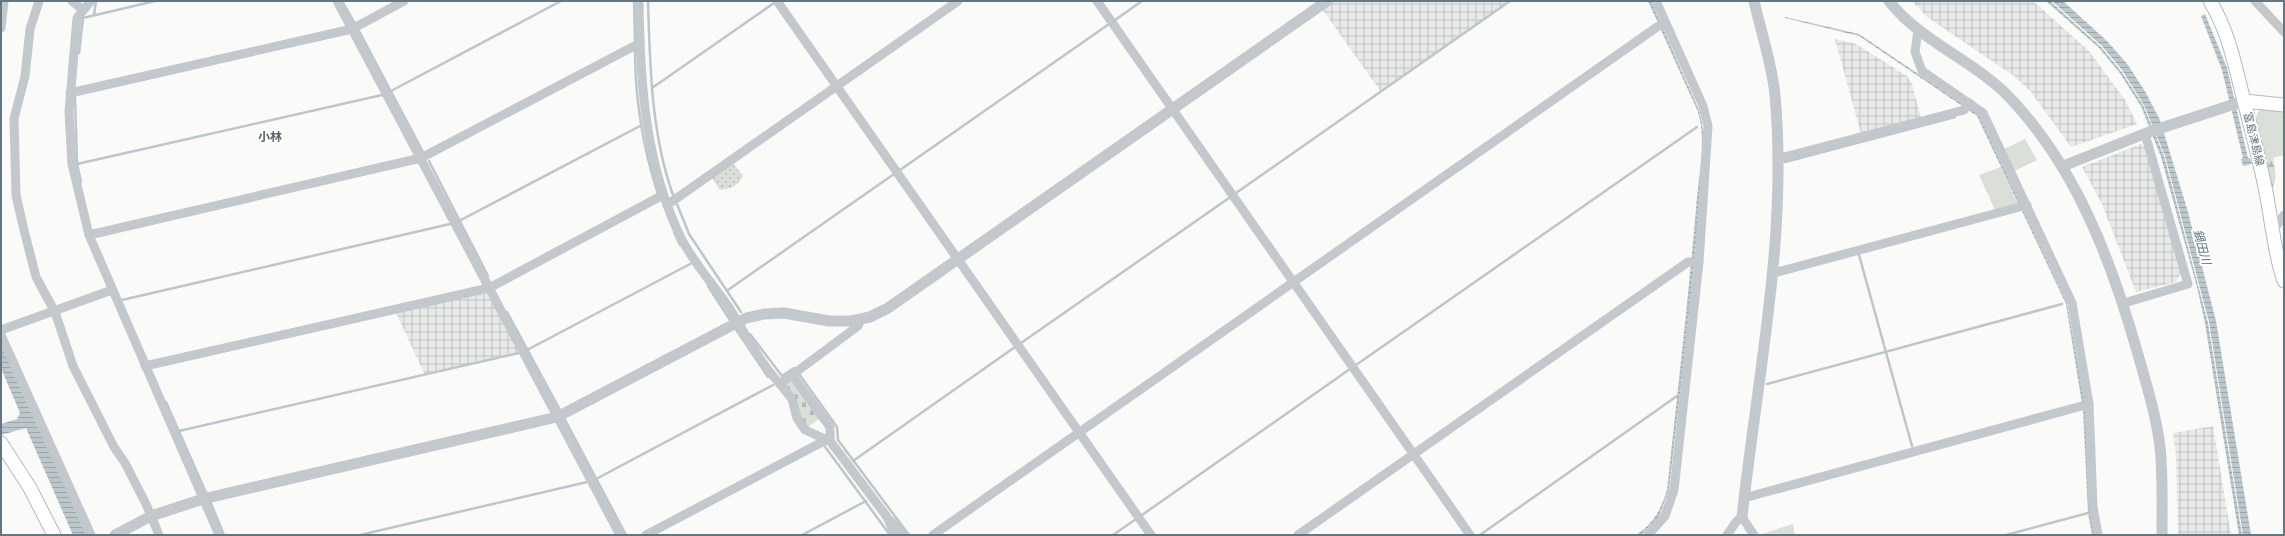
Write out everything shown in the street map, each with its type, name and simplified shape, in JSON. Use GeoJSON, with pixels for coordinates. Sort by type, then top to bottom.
{"type":"FeatureCollection","features":[{"type":"Feature","properties":{"kind":"main road","name":"富島津島線"},"geometry":{"type":"LineString","coordinates":[[2210,1],[2221,21],[2231,49],[2236,103],[2258,152],[2273,231],[2276,256],[2284,281]]}},
{"type":"Feature","properties":{"kind":"main road"},"geometry":{"type":"LineString","coordinates":[[2236,103],[2284,105]]}},
{"type":"Feature","properties":{"kind":"main road"},"geometry":{"type":"LineString","coordinates":[[1,443],[30,488],[54,535]]}},
{"type":"Feature","properties":{"kind":"street"},"geometry":{"type":"LineString","coordinates":[[1,28],[4,1]]}},
{"type":"Feature","properties":{"kind":"street"},"geometry":{"type":"LineString","coordinates":[[39,1],[30,29],[25,76],[14,119],[16,195],[31,262],[36,277],[55,312],[73,366],[151,516],[159,535]]}},
{"type":"Feature","properties":{"kind":"street"},"geometry":{"type":"LineString","coordinates":[[72,1],[83,10]]}},
{"type":"Feature","properties":{"kind":"street"},"geometry":{"type":"LineString","coordinates":[[91,1],[77,18],[73,92],[69,112],[72,164],[91,235],[112,290],[148,365],[207,498],[219,535]]}},
{"type":"Feature","properties":{"kind":"street"},"geometry":{"type":"LineString","coordinates":[[337,1],[620,535]]}},
{"type":"Feature","properties":{"kind":"street"},"geometry":{"type":"LineString","coordinates":[[73,92],[352,29],[404,1]]}},
{"type":"Feature","properties":{"kind":"street"},"geometry":{"type":"LineString","coordinates":[[639,1],[641,78],[650,145],[663,195],[682,240],[729,308],[736,322],[764,366],[792,398],[797,418],[805,430],[824,441],[887,517],[904,535]]}},
{"type":"Feature","properties":{"kind":"street"},"geometry":{"type":"LineString","coordinates":[[777,1],[1151,535]]}},
{"type":"Feature","properties":{"kind":"street"},"geometry":{"type":"LineString","coordinates":[[667,205],[958,1]]}},
{"type":"Feature","properties":{"kind":"street"},"geometry":{"type":"LineString","coordinates":[[1098,1],[1470,535]]}},
{"type":"Feature","properties":{"kind":"street"},"geometry":{"type":"LineString","coordinates":[[115,535],[151,516],[207,498],[557,417],[736,322],[754,316],[775,313],[840,322],[861,320],[888,308],[1327,1]]}},
{"type":"Feature","properties":{"kind":"street"},"geometry":{"type":"LineString","coordinates":[[1648,535],[1665,516],[1674,490],[1694,262],[1708,126],[1703,106],[1662,25],[1656,1]]}},
{"type":"Feature","properties":{"kind":"street"},"geometry":{"type":"LineString","coordinates":[[1754,1],[1775,94],[1777,159],[1776,252],[1774,273],[1742,517],[1754,535]]}},
{"type":"Feature","properties":{"kind":"street"},"geometry":{"type":"LineString","coordinates":[[1889,1],[1918,30],[1985,77],[2010,98],[2031,122],[2063,166],[2083,203],[2124,303],[2147,387],[2158,436],[2162,535]]}},
{"type":"Feature","properties":{"kind":"street"},"geometry":{"type":"LineString","coordinates":[[2255,1],[2284,32]]}},
{"type":"Feature","properties":{"kind":"street"},"geometry":{"type":"LineString","coordinates":[[933,535],[1662,25]]}},
{"type":"Feature","properties":{"kind":"street"},"geometry":{"type":"LineString","coordinates":[[1918,30],[1915,52],[1922,71],[1967,106],[1983,113],[2023,206],[2072,303],[2085,405],[2098,535]]}},
{"type":"Feature","properties":{"kind":"street"},"geometry":{"type":"LineString","coordinates":[[91,235],[421,158],[640,42]]}},
{"type":"Feature","properties":{"kind":"street"},"geometry":{"type":"LineString","coordinates":[[2063,166],[2166,126],[2236,103]]}},
{"type":"Feature","properties":{"kind":"street"},"geometry":{"type":"LineString","coordinates":[[1777,159],[1967,106]]}},
{"type":"Feature","properties":{"kind":"street"},"geometry":{"type":"LineString","coordinates":[[2124,303],[2188,284],[2147,133]]}},
{"type":"Feature","properties":{"kind":"street"},"geometry":{"type":"LineString","coordinates":[[148,365],[489,288],[663,195]]}},
{"type":"Feature","properties":{"kind":"street"},"geometry":{"type":"LineString","coordinates":[[1774,273],[2023,206]]}},
{"type":"Feature","properties":{"kind":"street"},"geometry":{"type":"LineString","coordinates":[[2273,231],[2284,215]]}},
{"type":"Feature","properties":{"kind":"street"},"geometry":{"type":"LineString","coordinates":[[1298,535],[1694,262]]}},
{"type":"Feature","properties":{"kind":"street"},"geometry":{"type":"LineString","coordinates":[[1,330],[55,312],[112,290]]}},
{"type":"Feature","properties":{"kind":"street"},"geometry":{"type":"LineString","coordinates":[[780,384],[858,326],[861,320]]}},
{"type":"Feature","properties":{"kind":"street"},"geometry":{"type":"LineString","coordinates":[[1,335],[91,535]]}},
{"type":"Feature","properties":{"kind":"street"},"geometry":{"type":"LineString","coordinates":[[646,535],[824,441],[830,427],[792,375]]}},
{"type":"Feature","properties":{"kind":"street"},"geometry":{"type":"LineString","coordinates":[[1744,498],[2085,405]]}},
{"type":"Feature","properties":{"kind":"street"},"geometry":{"type":"LineString","coordinates":[[887,517],[895,535]]}},
{"type":"Feature","properties":{"kind":"street"},"geometry":{"type":"LineString","coordinates":[[1727,535],[1736,522],[1742,517]]}},
{"type":"Feature","properties":{"kind":"shaded area"},"geometry":{"type":"Polygon","coordinates":[[[1333,1],[1510,1],[1381,92],[1322,9],[1333,1]]]}},
{"type":"Feature","properties":{"kind":"shaded area"},"geometry":{"type":"Polygon","coordinates":[[[1648,1],[1651,1],[1699,110],[1702,123],[1704,150],[1685,354],[1669,490],[1659,517],[1641,535],[1636,535],[1642,531],[1656,516],[1667,490],[1702,147],[1701,123],[1698,112],[1648,1]]]}},
{"type":"Feature","properties":{"kind":"shaded area"},"geometry":{"type":"Polygon","coordinates":[[[1912,1],[2033,1],[2089,51],[2125,100],[2137,124],[2071,147],[2031,92],[2014,76],[1927,17],[1912,1]]]}},
{"type":"Feature","properties":{"kind":"shaded area"},"geometry":{"type":"Polygon","coordinates":[[[2046,1],[2050,1],[2101,47],[2121,71],[2143,105],[2164,156],[2208,323],[2242,535],[2239,535],[2205,323],[2197,287],[2161,157],[2141,106],[2119,72],[2099,48],[2046,1]]]}},
{"type":"Feature","properties":{"kind":"shaded area"},"geometry":{"type":"Polygon","coordinates":[[[2052,1],[2063,1],[2108,42],[2128,65],[2146,93],[2160,120],[2188,212],[2216,321],[2251,535],[2243,535],[2209,322],[2165,156],[2144,105],[2122,70],[2102,46],[2052,1]]]}},
{"type":"Feature","properties":{"kind":"shaded area"},"geometry":{"type":"Polygon","coordinates":[[[2205,14],[2227,68],[2248,158],[2250,158],[2252,164],[2243,166],[2241,159],[2243,158],[2222,70],[2201,16],[2205,14]]]}},
{"type":"Feature","properties":{"kind":"shaded area"},"geometry":{"type":"Polygon","coordinates":[[[1785,17],[1859,34],[1979,115],[2067,303],[2084,399],[2094,535],[2092,535],[2088,513],[2083,410],[2066,304],[1977,116],[1859,36],[1785,17]]]}},
{"type":"Feature","properties":{"kind":"shaded area"},"geometry":{"type":"Polygon","coordinates":[[[1835,39],[1856,44],[1907,76],[1912,84],[1921,118],[1861,134],[1835,39]]]}},
{"type":"Feature","properties":{"kind":"shaded area"},"geometry":{"type":"Polygon","coordinates":[[[2141,144],[2146,149],[2181,273],[2176,282],[2136,292],[2102,204],[2082,167],[2141,144]]]}},
{"type":"Feature","properties":{"kind":"shaded area"},"geometry":{"type":"Polygon","coordinates":[[[488,293],[519,353],[425,375],[396,313],[488,293]]]}},
{"type":"Feature","properties":{"kind":"shaded area"},"geometry":{"type":"Polygon","coordinates":[[[1,345],[30,410],[36,419],[86,535],[73,535],[26,428],[1,435],[1,424],[17,419],[20,413],[1,368],[1,345]]]}},
{"type":"Feature","properties":{"kind":"shaded area"},"geometry":{"type":"Polygon","coordinates":[[[2213,426],[2231,535],[2178,535],[2176,454],[2173,433],[2213,426]]]}},
{"type":"Feature","properties":{"kind":"green space"},"geometry":{"type":"Polygon","coordinates":[[[2262,108],[2284,110],[2284,155],[2264,160],[2256,118],[2262,108]]]}},
{"type":"Feature","properties":{"kind":"green space"},"geometry":{"type":"Polygon","coordinates":[[[2259,110],[2275,152],[2274,161],[2276,178],[2272,190],[2256,118],[2259,110]]]}},
{"type":"Feature","properties":{"kind":"green space"},"geometry":{"type":"Polygon","coordinates":[[[2025,139],[2037,160],[2014,171],[2004,149],[2025,139]]]}},
{"type":"Feature","properties":{"kind":"green space"},"geometry":{"type":"Polygon","coordinates":[[[732,162],[743,176],[734,186],[720,190],[711,177],[732,162]]]}},
{"type":"Feature","properties":{"kind":"green space"},"geometry":{"type":"Polygon","coordinates":[[[2001,167],[2018,203],[1995,210],[1979,175],[2001,167]]]}},
{"type":"Feature","properties":{"kind":"green space"},"geometry":{"type":"Polygon","coordinates":[[[790,380],[820,418],[807,428],[784,385],[790,380]]]}},
{"type":"Feature","properties":{"kind":"green space"},"geometry":{"type":"Polygon","coordinates":[[[1793,524],[1795,535],[1759,535],[1793,524]]]}},
{"type":"Feature","properties":{"kind":"waterway"},"geometry":{"type":"LineString","coordinates":[[94,15],[96,1]]}},
{"type":"Feature","properties":{"kind":"waterway"},"geometry":{"type":"LineString","coordinates":[[79,53],[83,18],[155,1]]}},
{"type":"Feature","properties":{"kind":"waterway"},"geometry":{"type":"LineString","coordinates":[[342,1],[354,22]]}},
{"type":"Feature","properties":{"kind":"waterway"},"geometry":{"type":"LineString","coordinates":[[391,91],[561,1]]}},
{"type":"Feature","properties":{"kind":"waterway"},"geometry":{"type":"LineString","coordinates":[[634,1],[635,42]]}},
{"type":"Feature","properties":{"kind":"waterway"},"geometry":{"type":"LineString","coordinates":[[648,1],[651,75],[656,124],[660,148],[673,195]]}},
{"type":"Feature","properties":{"kind":"waterway"},"geometry":{"type":"LineString","coordinates":[[1115,20],[1142,1]]}},
{"type":"Feature","properties":{"kind":"waterway"},"geometry":{"type":"LineString","coordinates":[[1236,193],[1510,1]]}},
{"type":"Feature","properties":{"kind":"waterway"},"geometry":{"type":"LineString","coordinates":[[652,88],[774,3]]}},
{"type":"Feature","properties":{"kind":"waterway"},"geometry":{"type":"LineString","coordinates":[[900,170],[1109,24]]}},
{"type":"Feature","properties":{"kind":"waterway"},"geometry":{"type":"LineString","coordinates":[[359,31],[423,152]]}},
{"type":"Feature","properties":{"kind":"waterway"},"geometry":{"type":"LineString","coordinates":[[635,49],[636,86],[641,123],[648,159],[658,194]]}},
{"type":"Feature","properties":{"kind":"waterway"},"geometry":{"type":"LineString","coordinates":[[77,164],[382,95]]}},
{"type":"Feature","properties":{"kind":"waterway"},"geometry":{"type":"LineString","coordinates":[[75,97],[77,164],[81,182]]}},
{"type":"Feature","properties":{"kind":"waterway"},"geometry":{"type":"LineString","coordinates":[[1785,162],[1955,117]]}},
{"type":"Feature","properties":{"kind":"waterway"},"geometry":{"type":"LineString","coordinates":[[459,221],[640,126]]}},
{"type":"Feature","properties":{"kind":"waterway"},"geometry":{"type":"LineString","coordinates":[[1356,365],[1697,127]]}},
{"type":"Feature","properties":{"kind":"waterway"},"geometry":{"type":"LineString","coordinates":[[429,161],[488,276]]}},
{"type":"Feature","properties":{"kind":"waterway"},"geometry":{"type":"LineString","coordinates":[[728,290],[894,174]]}},
{"type":"Feature","properties":{"kind":"waterway"},"geometry":{"type":"LineString","coordinates":[[1021,343],[1229,198]]}},
{"type":"Feature","properties":{"kind":"waterway"},"geometry":{"type":"LineString","coordinates":[[677,204],[689,234],[741,312]]}},
{"type":"Feature","properties":{"kind":"waterway"},"geometry":{"type":"LineString","coordinates":[[122,300],[450,224]]}},
{"type":"Feature","properties":{"kind":"waterway"},"geometry":{"type":"LineString","coordinates":[[674,232],[680,245]]}},
{"type":"Feature","properties":{"kind":"waterway"},"geometry":{"type":"LineString","coordinates":[[1859,255],[1912,446]]}},
{"type":"Feature","properties":{"kind":"waterway"},"geometry":{"type":"LineString","coordinates":[[527,350],[692,263]]}},
{"type":"Feature","properties":{"kind":"waterway"},"geometry":{"type":"LineString","coordinates":[[708,286],[730,320]]}},
{"type":"Feature","properties":{"kind":"waterway"},"geometry":{"type":"LineString","coordinates":[[1767,384],[2062,304]]}},
{"type":"Feature","properties":{"kind":"waterway"},"geometry":{"type":"LineString","coordinates":[[507,312],[560,410]]}},
{"type":"Feature","properties":{"kind":"waterway"},"geometry":{"type":"LineString","coordinates":[[735,328],[768,377]]}},
{"type":"Feature","properties":{"kind":"waterway"},"geometry":{"type":"LineString","coordinates":[[750,334],[782,376],[794,368]]}},
{"type":"Feature","properties":{"kind":"waterway"},"geometry":{"type":"LineString","coordinates":[[853,461],[1015,347]]}},
{"type":"Feature","properties":{"kind":"waterway"},"geometry":{"type":"LineString","coordinates":[[179,431],[519,353]]}},
{"type":"Feature","properties":{"kind":"waterway"},"geometry":{"type":"LineString","coordinates":[[1142,515],[1350,369]]}},
{"type":"Feature","properties":{"kind":"waterway"},"geometry":{"type":"LineString","coordinates":[[799,374],[837,427],[838,440],[909,535]]}},
{"type":"Feature","properties":{"kind":"waterway"},"geometry":{"type":"LineString","coordinates":[[596,479],[773,385]]}},
{"type":"Feature","properties":{"kind":"waterway"},"geometry":{"type":"LineString","coordinates":[[1480,535],[1677,396]]}},
{"type":"Feature","properties":{"kind":"waterway"},"geometry":{"type":"LineString","coordinates":[[166,402],[207,495]]}},
{"type":"Feature","properties":{"kind":"waterway"},"geometry":{"type":"LineString","coordinates":[[564,418],[626,535]]}},
{"type":"Feature","properties":{"kind":"waterway"},"geometry":{"type":"LineString","coordinates":[[823,444],[890,535]]}},
{"type":"Feature","properties":{"kind":"waterway"},"geometry":{"type":"LineString","coordinates":[[360,535],[587,482]]}},
{"type":"Feature","properties":{"kind":"waterway"},"geometry":{"type":"LineString","coordinates":[[210,501],[224,535]]}},
{"type":"Feature","properties":{"kind":"waterway"},"geometry":{"type":"LineString","coordinates":[[802,535],[866,501]]}},
{"type":"Feature","properties":{"kind":"waterway"},"geometry":{"type":"LineString","coordinates":[[2006,535],[2088,513]]}},
{"type":"Feature","properties":{"kind":"waterway"},"geometry":{"type":"LineString","coordinates":[[1113,535],[1136,519]]}},
{"type":"Feature","properties":{"kind":"district","name":"小林"},"geometry":{"type":"Point","coordinates":[270,137]}},
{"type":"Feature","properties":{"kind":"water label","name":"鍋田川"},"geometry":{"type":"Point","coordinates":[2202,247]}}]}
